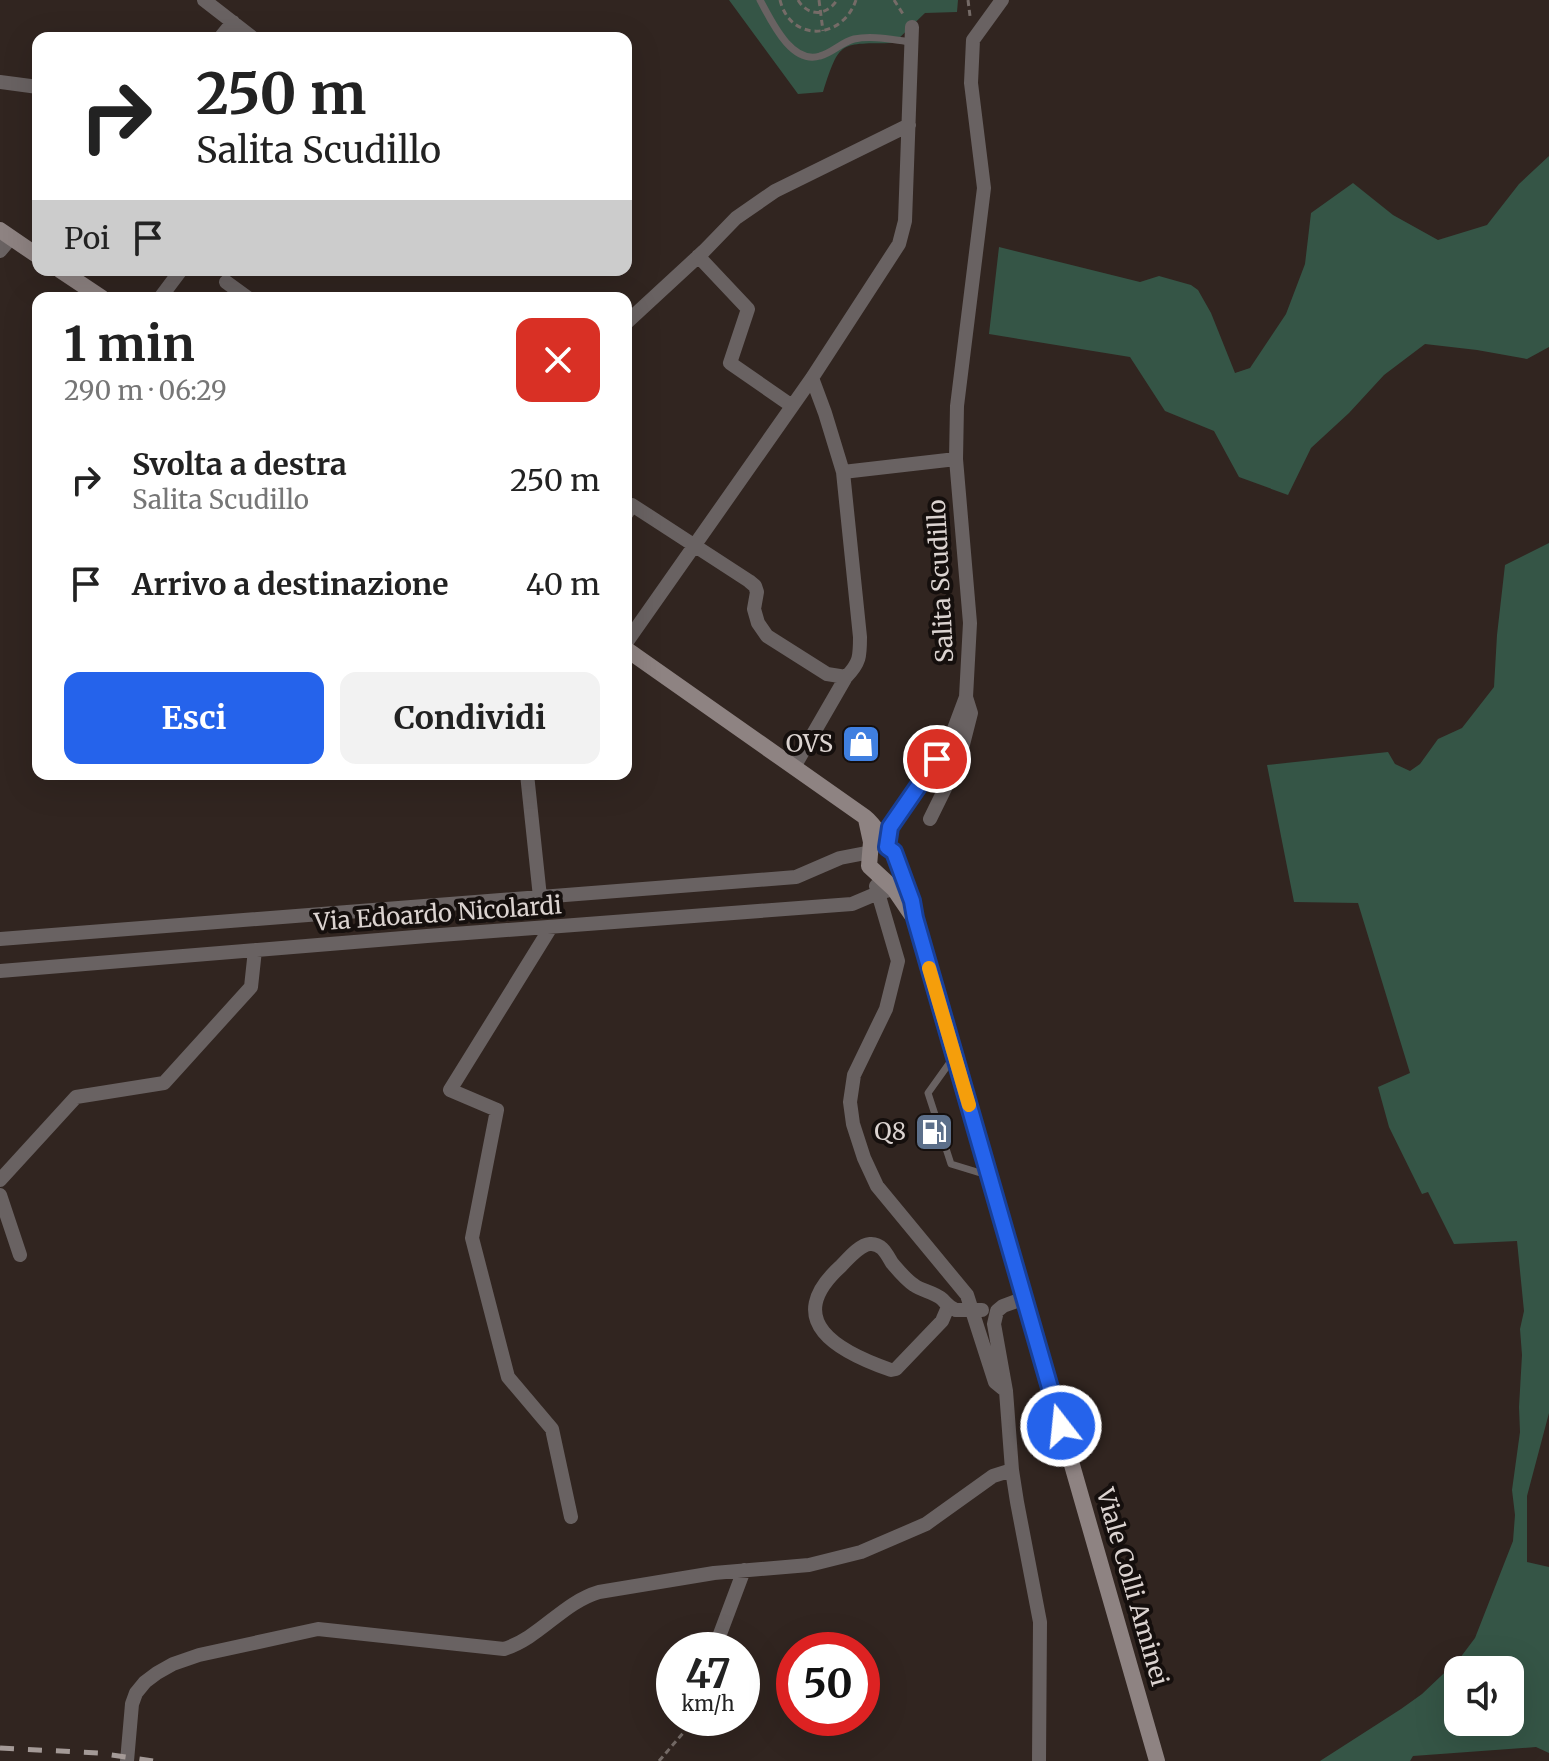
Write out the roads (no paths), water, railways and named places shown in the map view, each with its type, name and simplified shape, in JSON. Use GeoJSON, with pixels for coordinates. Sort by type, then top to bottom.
{"type":"FeatureCollection","features":[{"type":"Feature","properties":{"kind":"main road"},"geometry":{"type":"LineString","coordinates":[[4,240],[32,253]]}},
{"type":"Feature","properties":{"kind":"main road"},"geometry":{"type":"LineString","coordinates":[[69,276],[93,292]]}},
{"type":"Feature","properties":{"kind":"main road","name":"Viale Colli Aminei"},"geometry":{"type":"LineString","coordinates":[[632,650],[865,817],[877,828],[885,853],[912,901],[1157,1761]]}},
{"type":"Feature","properties":{"kind":"main road"},"geometry":{"type":"LineString","coordinates":[[885,853],[892,870],[888,873],[876,872],[868,861],[885,853]]}},
{"type":"Feature","properties":{"kind":"main road","name":"Viale Colli Aminei"},"geometry":{"type":"LineString","coordinates":[[876,872],[886,891],[915,918]]}},
{"type":"Feature","properties":{"kind":"street"},"geometry":{"type":"LineString","coordinates":[[204,0],[246,32]]}},
{"type":"Feature","properties":{"kind":"street","name":"Salita Scudillo"},"geometry":{"type":"LineString","coordinates":[[885,853],[890,827],[951,737],[966,697],[970,623],[956,459],[957,406],[984,188],[971,83],[973,40],[1002,0]]}},
{"type":"Feature","properties":{"kind":"street"},"geometry":{"type":"LineString","coordinates":[[225,32],[233,22]]}},
{"type":"Feature","properties":{"kind":"street"},"geometry":{"type":"LineString","coordinates":[[632,637],[812,378],[899,244],[905,221],[912,34]]}},
{"type":"Feature","properties":{"kind":"street"},"geometry":{"type":"LineString","coordinates":[[0,82],[32,86]]}},
{"type":"Feature","properties":{"kind":"street"},"geometry":{"type":"LineString","coordinates":[[632,317],[736,218],[775,191],[909,125]]}},
{"type":"Feature","properties":{"kind":"street"},"geometry":{"type":"LineString","coordinates":[[881,138],[908,153]]}},
{"type":"Feature","properties":{"kind":"street"},"geometry":{"type":"LineString","coordinates":[[698,256],[748,309],[730,363],[792,406]]}},
{"type":"Feature","properties":{"kind":"street"},"geometry":{"type":"LineString","coordinates":[[226,282],[240,292]]}},
{"type":"Feature","properties":{"kind":"street"},"geometry":{"type":"LineString","coordinates":[[794,767],[860,658],[843,472],[812,378]]}},
{"type":"Feature","properties":{"kind":"street"},"geometry":{"type":"LineString","coordinates":[[843,472],[956,459]]}},
{"type":"Feature","properties":{"kind":"street"},"geometry":{"type":"LineString","coordinates":[[632,505],[755,586],[754,609],[758,623],[767,636],[827,674],[846,677]]}},
{"type":"Feature","properties":{"kind":"street"},"geometry":{"type":"LineString","coordinates":[[930,819],[959,760],[971,713],[966,697]]}},
{"type":"Feature","properties":{"kind":"street"},"geometry":{"type":"LineString","coordinates":[[528,780],[540,897]]}},
{"type":"Feature","properties":{"kind":"street","name":"Via Edoardo Nicolardi"},"geometry":{"type":"LineString","coordinates":[[0,939],[796,877],[840,858],[885,853]]}},
{"type":"Feature","properties":{"kind":"street"},"geometry":{"type":"LineString","coordinates":[[886,891],[897,970],[886,1009],[854,1075],[850,1102],[853,1124],[877,1186],[967,1295],[995,1382],[1006,1391]]}},
{"type":"Feature","properties":{"kind":"street","name":"Via Edoardo Nicolardi"},"geometry":{"type":"LineString","coordinates":[[0,971],[852,904],[886,891]]}},
{"type":"Feature","properties":{"kind":"street"},"geometry":{"type":"LineString","coordinates":[[551,927],[450,1090],[497,1110],[472,1238],[508,1377],[552,1429],[571,1517]]}},
{"type":"Feature","properties":{"kind":"street"},"geometry":{"type":"LineString","coordinates":[[0,1180],[76,1097],[164,1083],[251,987],[255,950]]}},
{"type":"Feature","properties":{"kind":"street"},"geometry":{"type":"LineString","coordinates":[[0,1195],[20,1255]]}},
{"type":"Feature","properties":{"kind":"street"},"geometry":{"type":"LineString","coordinates":[[952,1308],[896,1369],[891,1370],[834,1344],[823,1334],[815,1312],[821,1287],[861,1248],[870,1244],[879,1246],[913,1285],[940,1298],[952,1308],[990,1311],[1025,1298]]}},
{"type":"Feature","properties":{"kind":"street"},"geometry":{"type":"LineString","coordinates":[[990,1311],[1006,1391],[1012,1470],[1040,1622],[1039,1761]]}},
{"type":"Feature","properties":{"kind":"street"},"geometry":{"type":"LineString","coordinates":[[127,1761],[132,1704],[136,1693],[157,1673],[199,1655],[318,1629],[504,1649],[521,1644],[586,1596],[599,1592],[714,1573],[809,1565],[861,1552],[926,1524],[993,1476],[1012,1470]]}},
{"type":"Feature","properties":{"kind":"street"},"geometry":{"type":"LineString","coordinates":[[721,1632],[744,1570]]}},
{"type":"Feature","properties":{"kind":"lane"},"geometry":{"type":"LineString","coordinates":[[760,0],[786,43],[800,55],[819,57],[854,39],[912,34]]}},
{"type":"Feature","properties":{"kind":"lane"},"geometry":{"type":"LineString","coordinates":[[954,1056],[928,1093],[951,1164],[989,1176]]}},
{"type":"Feature","properties":{"kind":"railway"},"geometry":{"type":"LineString","coordinates":[[0,1748],[98,1753],[153,1761]]}},
{"type":"Feature","properties":{"kind":"place","name":"OVS"},"geometry":{"type":"Point","coordinates":[861,744]}},
{"type":"Feature","properties":{"kind":"place","name":"Q8"},"geometry":{"type":"Point","coordinates":[934,1132]}}]}
